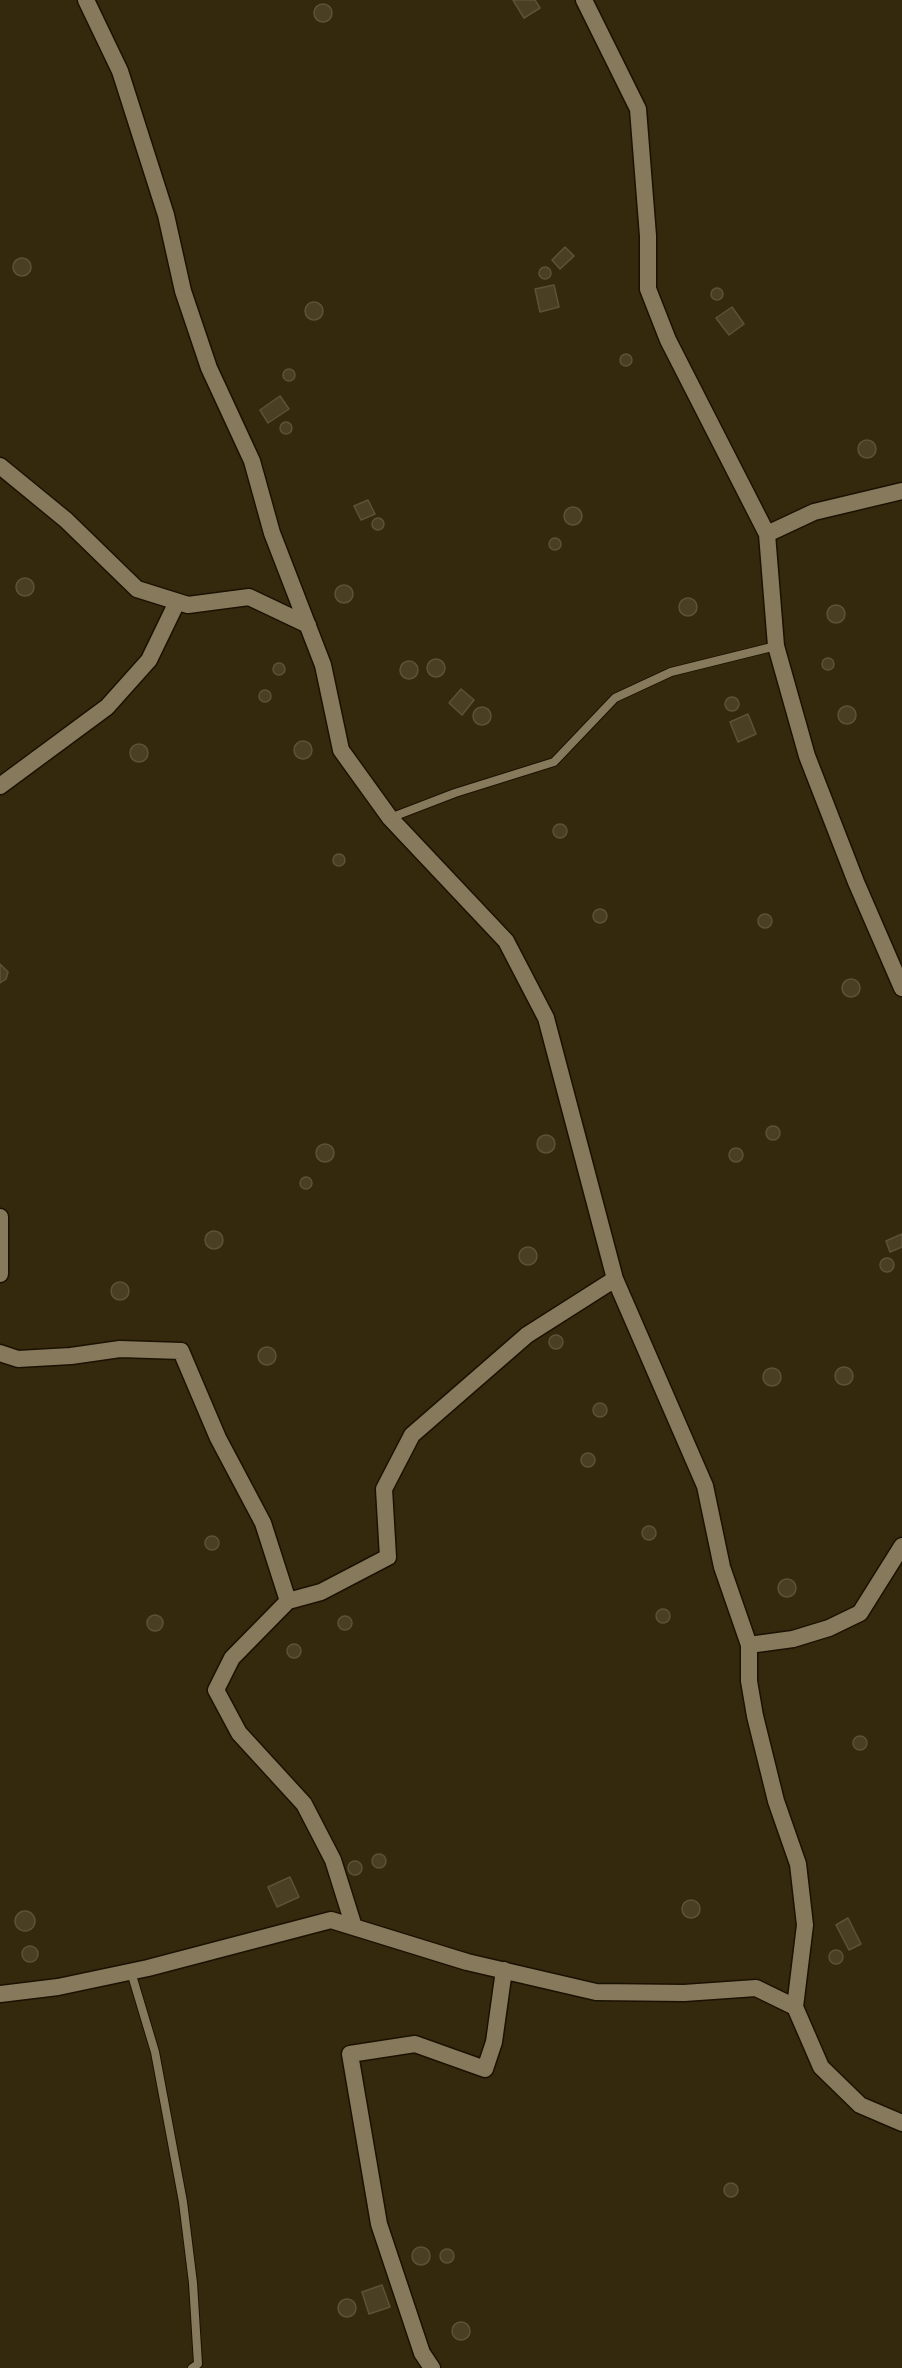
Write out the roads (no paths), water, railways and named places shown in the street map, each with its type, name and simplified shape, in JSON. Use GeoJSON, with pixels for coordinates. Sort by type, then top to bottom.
{"type":"FeatureCollection","features":[{"type":"Feature","properties":{"kind":"street"},"geometry":{"type":"LineString","coordinates":[[86,0],[120,71],[166,215],[183,291],[209,368],[252,460],[272,533],[323,665],[341,750],[390,818],[506,940],[546,1018],[615,1279],[705,1486],[722,1567],[749,1645],[749,1681],[755,1716],[776,1801],[798,1864],[805,1925],[795,2007],[820,2067],[860,2105],[902,2123]]}},
{"type":"Feature","properties":{"kind":"street"},"geometry":{"type":"LineString","coordinates":[[584,0],[638,109],[648,236],[648,289],[668,340],[767,534],[776,646],[807,756],[856,882],[902,987]]}},
{"type":"Feature","properties":{"kind":"street"},"geometry":{"type":"LineString","coordinates":[[0,466],[66,520],[137,589],[188,605],[249,597],[308,625]]}},
{"type":"Feature","properties":{"kind":"street"},"geometry":{"type":"LineString","coordinates":[[767,534],[814,512],[902,491]]}},
{"type":"Feature","properties":{"kind":"street"},"geometry":{"type":"LineString","coordinates":[[0,786],[107,707],[149,660],[177,602]]}},
{"type":"Feature","properties":{"kind":"street"},"geometry":{"type":"LineString","coordinates":[[0,1217],[0,1274]]}},
{"type":"Feature","properties":{"kind":"street"},"geometry":{"type":"LineString","coordinates":[[354,1927],[333,1860],[304,1804],[239,1733],[216,1690],[232,1658],[288,1601],[321,1592],[388,1557],[384,1489],[412,1435],[527,1335],[615,1279]]}},
{"type":"Feature","properties":{"kind":"street"},"geometry":{"type":"LineString","coordinates":[[0,1353],[18,1359],[71,1356],[120,1349],[181,1352],[218,1438],[263,1523],[288,1601]]}},
{"type":"Feature","properties":{"kind":"street"},"geometry":{"type":"LineString","coordinates":[[749,1645],[802,1636],[829,1628],[860,1613],[902,1546]]}},
{"type":"Feature","properties":{"kind":"street"},"geometry":{"type":"LineString","coordinates":[[0,1994],[58,1987],[131,1972],[331,1920],[504,1970],[596,1992],[684,1993],[756,1988],[795,2007]]}},
{"type":"Feature","properties":{"kind":"street"},"geometry":{"type":"LineString","coordinates":[[432,2368],[422,2353],[379,2224],[350,2054],[415,2044],[485,2069],[494,2042],[504,1970]]}},
{"type":"Feature","properties":{"kind":"lane"},"geometry":{"type":"LineString","coordinates":[[390,818],[554,762],[615,698],[671,672],[776,646]]}},
{"type":"Feature","properties":{"kind":"lane"},"geometry":{"type":"LineString","coordinates":[[131,1972],[155,2052],[183,2202],[193,2283],[198,2364],[192,2368]]}}]}
